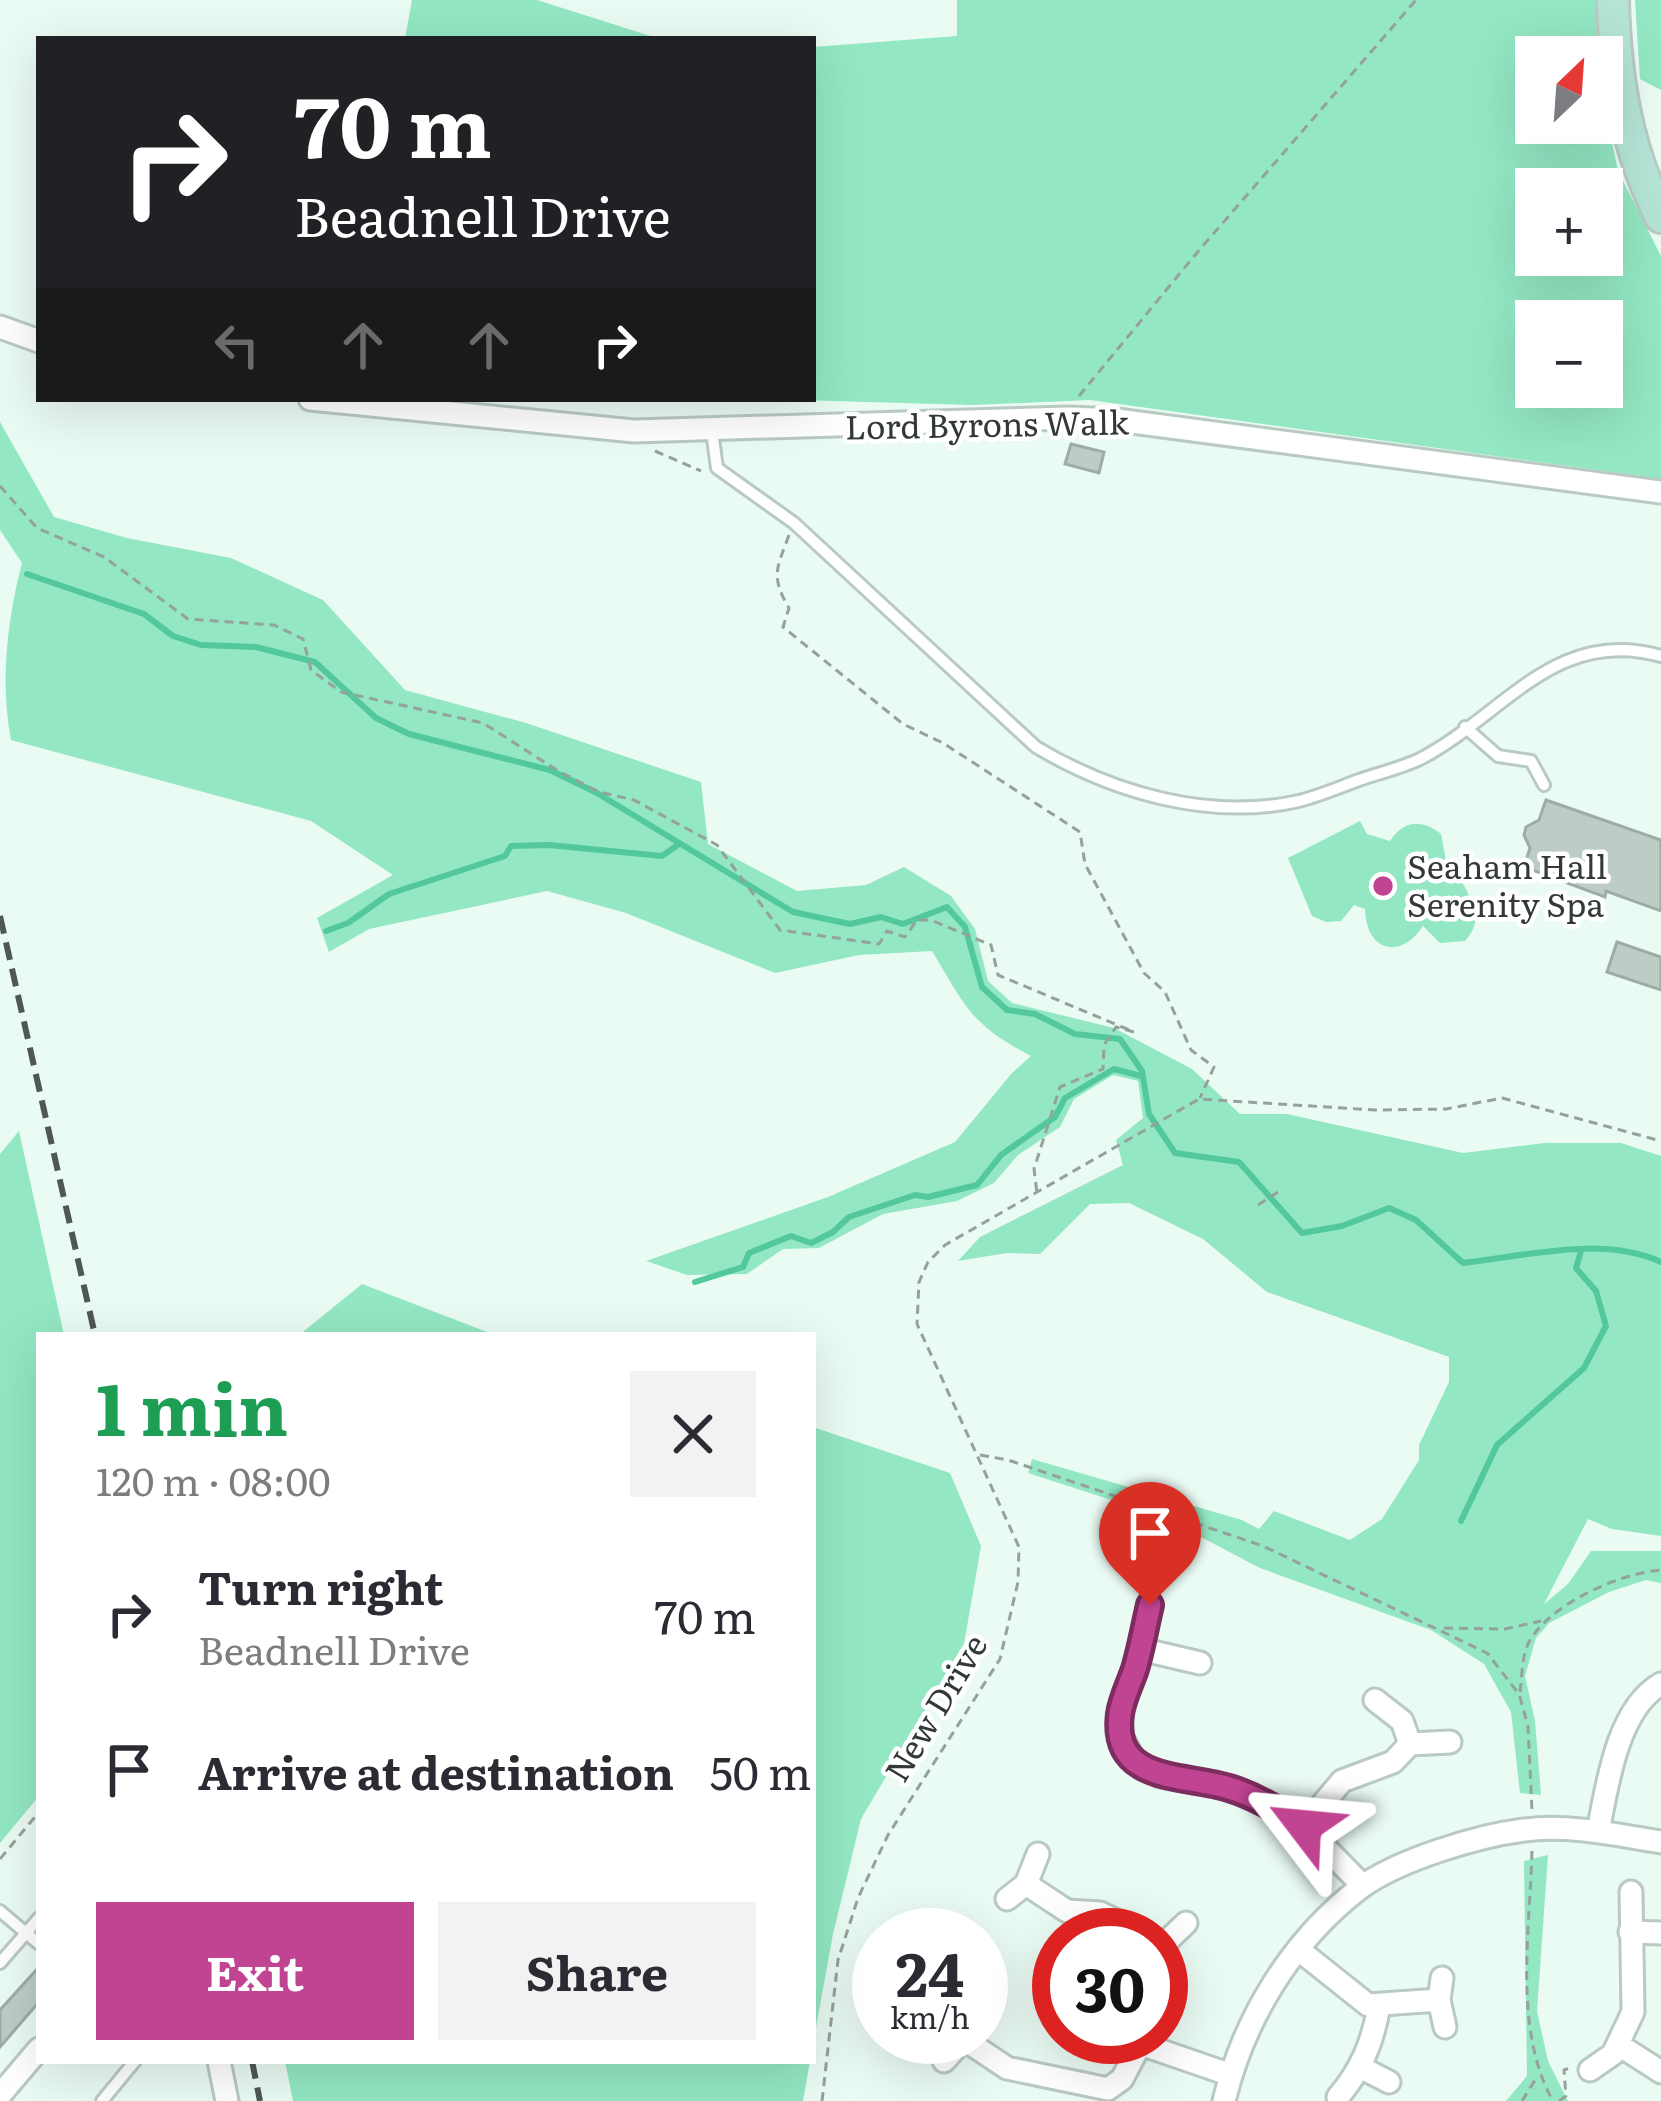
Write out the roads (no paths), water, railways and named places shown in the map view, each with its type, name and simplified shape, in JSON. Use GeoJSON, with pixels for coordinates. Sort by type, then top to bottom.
{"type":"FeatureCollection","features":[{"type":"Feature","properties":{"kind":"main road"},"geometry":{"type":"LineString","coordinates":[[1613,0],[1615,66],[1627,126],[1645,186],[1661,217]]}},
{"type":"Feature","properties":{"kind":"street"},"geometry":{"type":"LineString","coordinates":[[0,327],[36,340]]}},
{"type":"Feature","properties":{"kind":"street","name":"Lord Byrons Walk"},"geometry":{"type":"LineString","coordinates":[[370,402],[491,408],[634,430],[1069,418],[1224,432],[1661,492]]}},
{"type":"Feature","properties":{"kind":"street"},"geometry":{"type":"LineString","coordinates":[[1150,1605],[1120,1711],[1120,1732],[1135,1762],[1160,1776],[1232,1789],[1304,1826],[1363,1886]]}},
{"type":"Feature","properties":{"kind":"street"},"geometry":{"type":"LineString","coordinates":[[1140,1648],[1200,1663]]}},
{"type":"Feature","properties":{"kind":"street"},"geometry":{"type":"LineString","coordinates":[[1598,1832],[1614,1752],[1646,1692],[1661,1684]]}},
{"type":"Feature","properties":{"kind":"street"},"geometry":{"type":"LineString","coordinates":[[1375,1700],[1402,1721],[1410,1744]]}},
{"type":"Feature","properties":{"kind":"street"},"geometry":{"type":"LineString","coordinates":[[1304,1826],[1342,1781],[1393,1762],[1410,1744],[1450,1742]]}},
{"type":"Feature","properties":{"kind":"street"},"geometry":{"type":"LineString","coordinates":[[1224,2101],[1264,1996],[1299,1950],[1363,1886],[1445,1850],[1524,1830],[1598,1832],[1661,1842]]}},
{"type":"Feature","properties":{"kind":"street"},"geometry":{"type":"LineString","coordinates":[[1007,1899],[1026,1884],[1038,1854]]}},
{"type":"Feature","properties":{"kind":"street"},"geometry":{"type":"LineString","coordinates":[[1026,1884],[1060,1908]]}},
{"type":"Feature","properties":{"kind":"street"},"geometry":{"type":"LineString","coordinates":[[1590,2070],[1613,2054],[1633,2012],[1631,1892]]}},
{"type":"Feature","properties":{"kind":"street"},"geometry":{"type":"LineString","coordinates":[[1630,1932],[1661,1933]]}},
{"type":"Feature","properties":{"kind":"street"},"geometry":{"type":"LineString","coordinates":[[1299,1950],[1357,1998],[1379,2006],[1440,1989],[1445,2027]]}},
{"type":"Feature","properties":{"kind":"street"},"geometry":{"type":"LineString","coordinates":[[1335,2099],[1360,2067],[1373,2040],[1379,2006]]}},
{"type":"Feature","properties":{"kind":"street"},"geometry":{"type":"LineString","coordinates":[[1619,2044],[1661,2072]]}},
{"type":"Feature","properties":{"kind":"street"},"geometry":{"type":"LineString","coordinates":[[0,2095],[36,2053]]}},
{"type":"Feature","properties":{"kind":"street"},"geometry":{"type":"LineString","coordinates":[[1188,2059],[1231,2075]]}},
{"type":"Feature","properties":{"kind":"street"},"geometry":{"type":"LineString","coordinates":[[220,2064],[227,2101]]}},
{"type":"Feature","properties":{"kind":"street"},"geometry":{"type":"LineString","coordinates":[[1001,2064],[1109,2095],[1130,2064]]}},
{"type":"Feature","properties":{"kind":"street"},"geometry":{"type":"LineString","coordinates":[[1360,2067],[1389,2082]]}},
{"type":"Feature","properties":{"kind":"lane"},"geometry":{"type":"LineString","coordinates":[[712,431],[717,468],[794,524],[1036,747],[1076,771],[1115,786],[1196,805],[1263,806],[1301,800],[1420,759],[1560,661],[1613,649],[1661,656]]}},
{"type":"Feature","properties":{"kind":"lane"},"geometry":{"type":"LineString","coordinates":[[1465,727],[1498,756],[1531,760],[1544,785]]}},
{"type":"Feature","properties":{"kind":"lane"},"geometry":{"type":"LineString","coordinates":[[0,1910],[36,1941]]}},
{"type":"Feature","properties":{"kind":"lane"},"geometry":{"type":"LineString","coordinates":[[0,1963],[36,1921]]}},
{"type":"Feature","properties":{"kind":"lane"},"geometry":{"type":"LineString","coordinates":[[102,2101],[133,2064]]}},
{"type":"Feature","properties":{"kind":"waterway"},"geometry":{"type":"LineString","coordinates":[[27,574],[144,614],[173,636],[201,645],[256,647],[315,662],[376,718],[409,734],[550,770],[597,793],[793,912],[850,924],[881,917],[903,924],[947,907],[965,927],[982,987],[1007,1010],[1035,1014],[1075,1034],[1120,1039],[1142,1071],[1149,1114],[1175,1153],[1239,1162],[1302,1233],[1342,1226],[1389,1208],[1416,1220],[1463,1263],[1589,1249],[1638,1254],[1661,1262]]}},
{"type":"Feature","properties":{"kind":"waterway"},"geometry":{"type":"LineString","coordinates":[[326,931],[348,923],[389,894],[505,856],[511,846],[662,856],[679,844]]}},
{"type":"Feature","properties":{"kind":"waterway"},"geometry":{"type":"LineString","coordinates":[[695,1282],[743,1267],[749,1253],[791,1236],[811,1243],[849,1217],[915,1195],[928,1197],[977,1185],[1001,1155],[1055,1117],[1065,1098],[1114,1069],[1141,1076]]}},
{"type":"Feature","properties":{"kind":"waterway"},"geometry":{"type":"LineString","coordinates":[[1461,1521],[1497,1445],[1584,1368],[1606,1326],[1596,1291],[1576,1268],[1581,1251]]}},
{"type":"Feature","properties":{"kind":"railway"},"geometry":{"type":"LineString","coordinates":[[0,916],[94,1332]]}},
{"type":"Feature","properties":{"kind":"railway"},"geometry":{"type":"LineString","coordinates":[[253,2064],[260,2101]]}},
{"type":"Feature","properties":{"kind":"place","name":"Seaham Hall Serenity Spa"},"geometry":{"type":"Point","coordinates":[1383,886]}}]}
